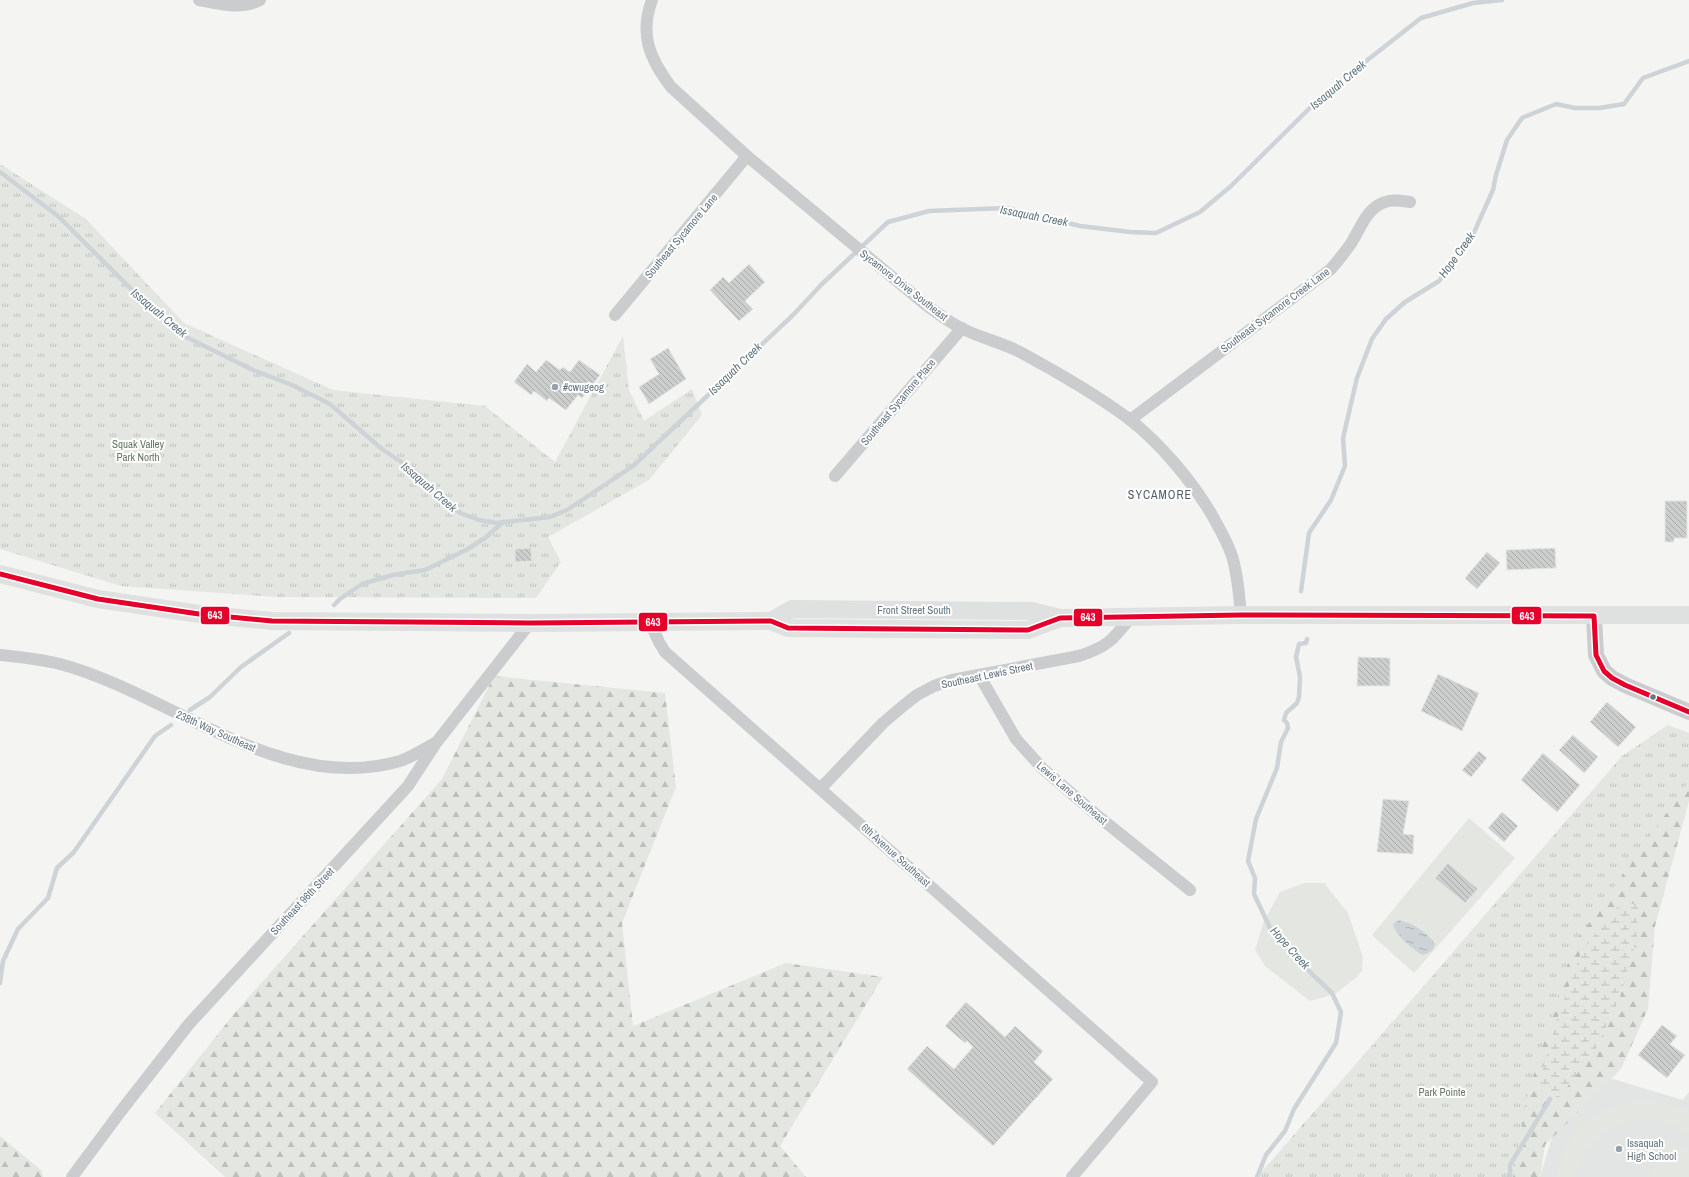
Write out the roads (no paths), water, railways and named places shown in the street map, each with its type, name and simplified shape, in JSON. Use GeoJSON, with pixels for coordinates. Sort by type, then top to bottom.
{"type":"FeatureCollection","features":[{"type":"Feature","properties":{"kind":"main road","name":"Front Street South"},"geometry":{"type":"LineString","coordinates":[[0,574],[98,599],[221,616],[272,621],[530,623],[771,621],[788,628],[1028,630],[1060,618]]}},
{"type":"Feature","properties":{"kind":"main road","name":"Front Street South"},"geometry":{"type":"LineString","coordinates":[[771,621],[792,609],[1032,610],[1060,618],[1242,615],[1689,616]]}},
{"type":"Feature","properties":{"kind":"main road"},"geometry":{"type":"LineString","coordinates":[[912,610],[912,630]]}},
{"type":"Feature","properties":{"kind":"street"},"geometry":{"type":"LineString","coordinates":[[199,0],[227,6],[246,4],[260,0]]}},
{"type":"Feature","properties":{"kind":"street","name":"Sycamore Drive Southeast"},"geometry":{"type":"LineString","coordinates":[[652,0],[646,28],[647,43],[653,61],[671,87],[747,156],[941,316],[962,328],[1019,351],[1093,396],[1130,420],[1164,452],[1187,478],[1204,502],[1232,554],[1237,572],[1242,615]]}},
{"type":"Feature","properties":{"kind":"street","name":"Southeast Sycamore Lane"},"geometry":{"type":"LineString","coordinates":[[615,315],[747,156]]}},
{"type":"Feature","properties":{"kind":"street","name":"Southeast Sycamore Creek Lane"},"geometry":{"type":"LineString","coordinates":[[1130,420],[1331,269],[1351,243],[1364,219],[1374,208],[1384,202],[1410,202]]}},
{"type":"Feature","properties":{"kind":"street","name":"Southeast Sycamore Place"},"geometry":{"type":"LineString","coordinates":[[835,476],[962,328]]}},
{"type":"Feature","properties":{"kind":"street"},"geometry":{"type":"LineString","coordinates":[[1594,616],[1596,655],[1604,671],[1612,678],[1625,685],[1689,712]]}},
{"type":"Feature","properties":{"kind":"street","name":"Southeast Lewis Street"},"geometry":{"type":"LineString","coordinates":[[821,788],[883,723],[917,695],[934,686],[952,680],[1079,656],[1091,652],[1103,647],[1111,641],[1130,618]]}},
{"type":"Feature","properties":{"kind":"street","name":"6th Avenue Southeast"},"geometry":{"type":"LineString","coordinates":[[650,622],[665,652],[821,788],[1152,1082],[1072,1177]]}},
{"type":"Feature","properties":{"kind":"street","name":"Southeast 96th Street"},"geometry":{"type":"LineString","coordinates":[[72,1177],[189,1024],[408,786],[436,743],[530,623]]}},
{"type":"Feature","properties":{"kind":"street","name":"238th Way Southeast"},"geometry":{"type":"LineString","coordinates":[[0,655],[32,658],[60,664],[102,679],[248,747],[284,758],[315,765],[351,767],[378,766],[401,760],[436,743]]}},
{"type":"Feature","properties":{"kind":"street","name":"Lewis Lane Southeast"},"geometry":{"type":"LineString","coordinates":[[979,675],[1016,739],[1042,768],[1190,890]]}},
{"type":"Feature","properties":{"kind":"water"},"geometry":{"type":"Polygon","coordinates":[[[1399,920],[1415,926],[1428,935],[1435,944],[1432,951],[1423,955],[1414,950],[1405,942],[1394,928],[1393,924],[1399,920]]]}},
{"type":"Feature","properties":{"kind":"waterway","name":"Issaquah Creek"},"geometry":{"type":"LineString","coordinates":[[0,172],[58,216],[143,301],[182,335],[253,370],[292,385],[330,404],[382,449],[416,472],[460,513],[479,520],[497,523],[550,517],[567,510],[633,466],[793,315],[822,284],[888,222],[929,211],[1006,208],[1080,226],[1130,232],[1156,233],[1200,212],[1231,186],[1323,95],[1421,18],[1473,3],[1502,0]]}},
{"type":"Feature","properties":{"kind":"waterway","name":"Hope Creek"},"geometry":{"type":"LineString","coordinates":[[1301,591],[1309,533],[1331,500],[1345,466],[1343,438],[1357,378],[1372,339],[1386,319],[1405,302],[1439,281],[1472,237],[1493,190],[1507,140],[1522,118],[1556,104],[1575,108],[1599,108],[1624,104],[1643,78],[1689,61]]}},
{"type":"Feature","properties":{"kind":"waterway"},"geometry":{"type":"LineString","coordinates":[[334,605],[362,584],[393,575],[425,570],[466,550],[485,538],[503,522]]}},
{"type":"Feature","properties":{"kind":"waterway"},"geometry":{"type":"LineString","coordinates":[[190,710],[210,697],[241,667],[289,633]]}},
{"type":"Feature","properties":{"kind":"waterway","name":"Hope Creek"},"geometry":{"type":"LineString","coordinates":[[1257,1177],[1266,1155],[1285,1131],[1294,1109],[1336,1043],[1341,1012],[1332,993],[1271,930],[1254,894],[1255,878],[1248,861],[1256,819],[1277,768],[1281,742],[1288,728],[1287,723],[1284,720],[1286,713],[1297,703],[1299,697],[1300,677],[1296,657],[1299,644],[1306,643],[1307,639]]}},
{"type":"Feature","properties":{"kind":"waterway"},"geometry":{"type":"LineString","coordinates":[[0,983],[3,961],[18,929],[48,898],[57,868],[74,852],[155,736],[171,725]]}},
{"type":"Feature","properties":{"kind":"waterway"},"geometry":{"type":"LineString","coordinates":[[1510,1177],[1510,1165],[1550,1099]]}},
{"type":"Feature","properties":{"kind":"place","name":"#cwugeog"},"geometry":{"type":"Point","coordinates":[555,387]}},
{"type":"Feature","properties":{"kind":"place","name":"Issaquah High School"},"geometry":{"type":"Point","coordinates":[1619,1149]}},
{"type":"Feature","properties":{"kind":"district","name":"SYCAMORE"},"geometry":{"type":"Point","coordinates":[1160,495]}},
{"type":"Feature","properties":{"kind":"park label","name":"Squak Valley Park North"},"geometry":{"type":"Point","coordinates":[138,450]}},
{"type":"Feature","properties":{"kind":"park label","name":"Park Pointe"},"geometry":{"type":"Point","coordinates":[1442,1092]}}]}
